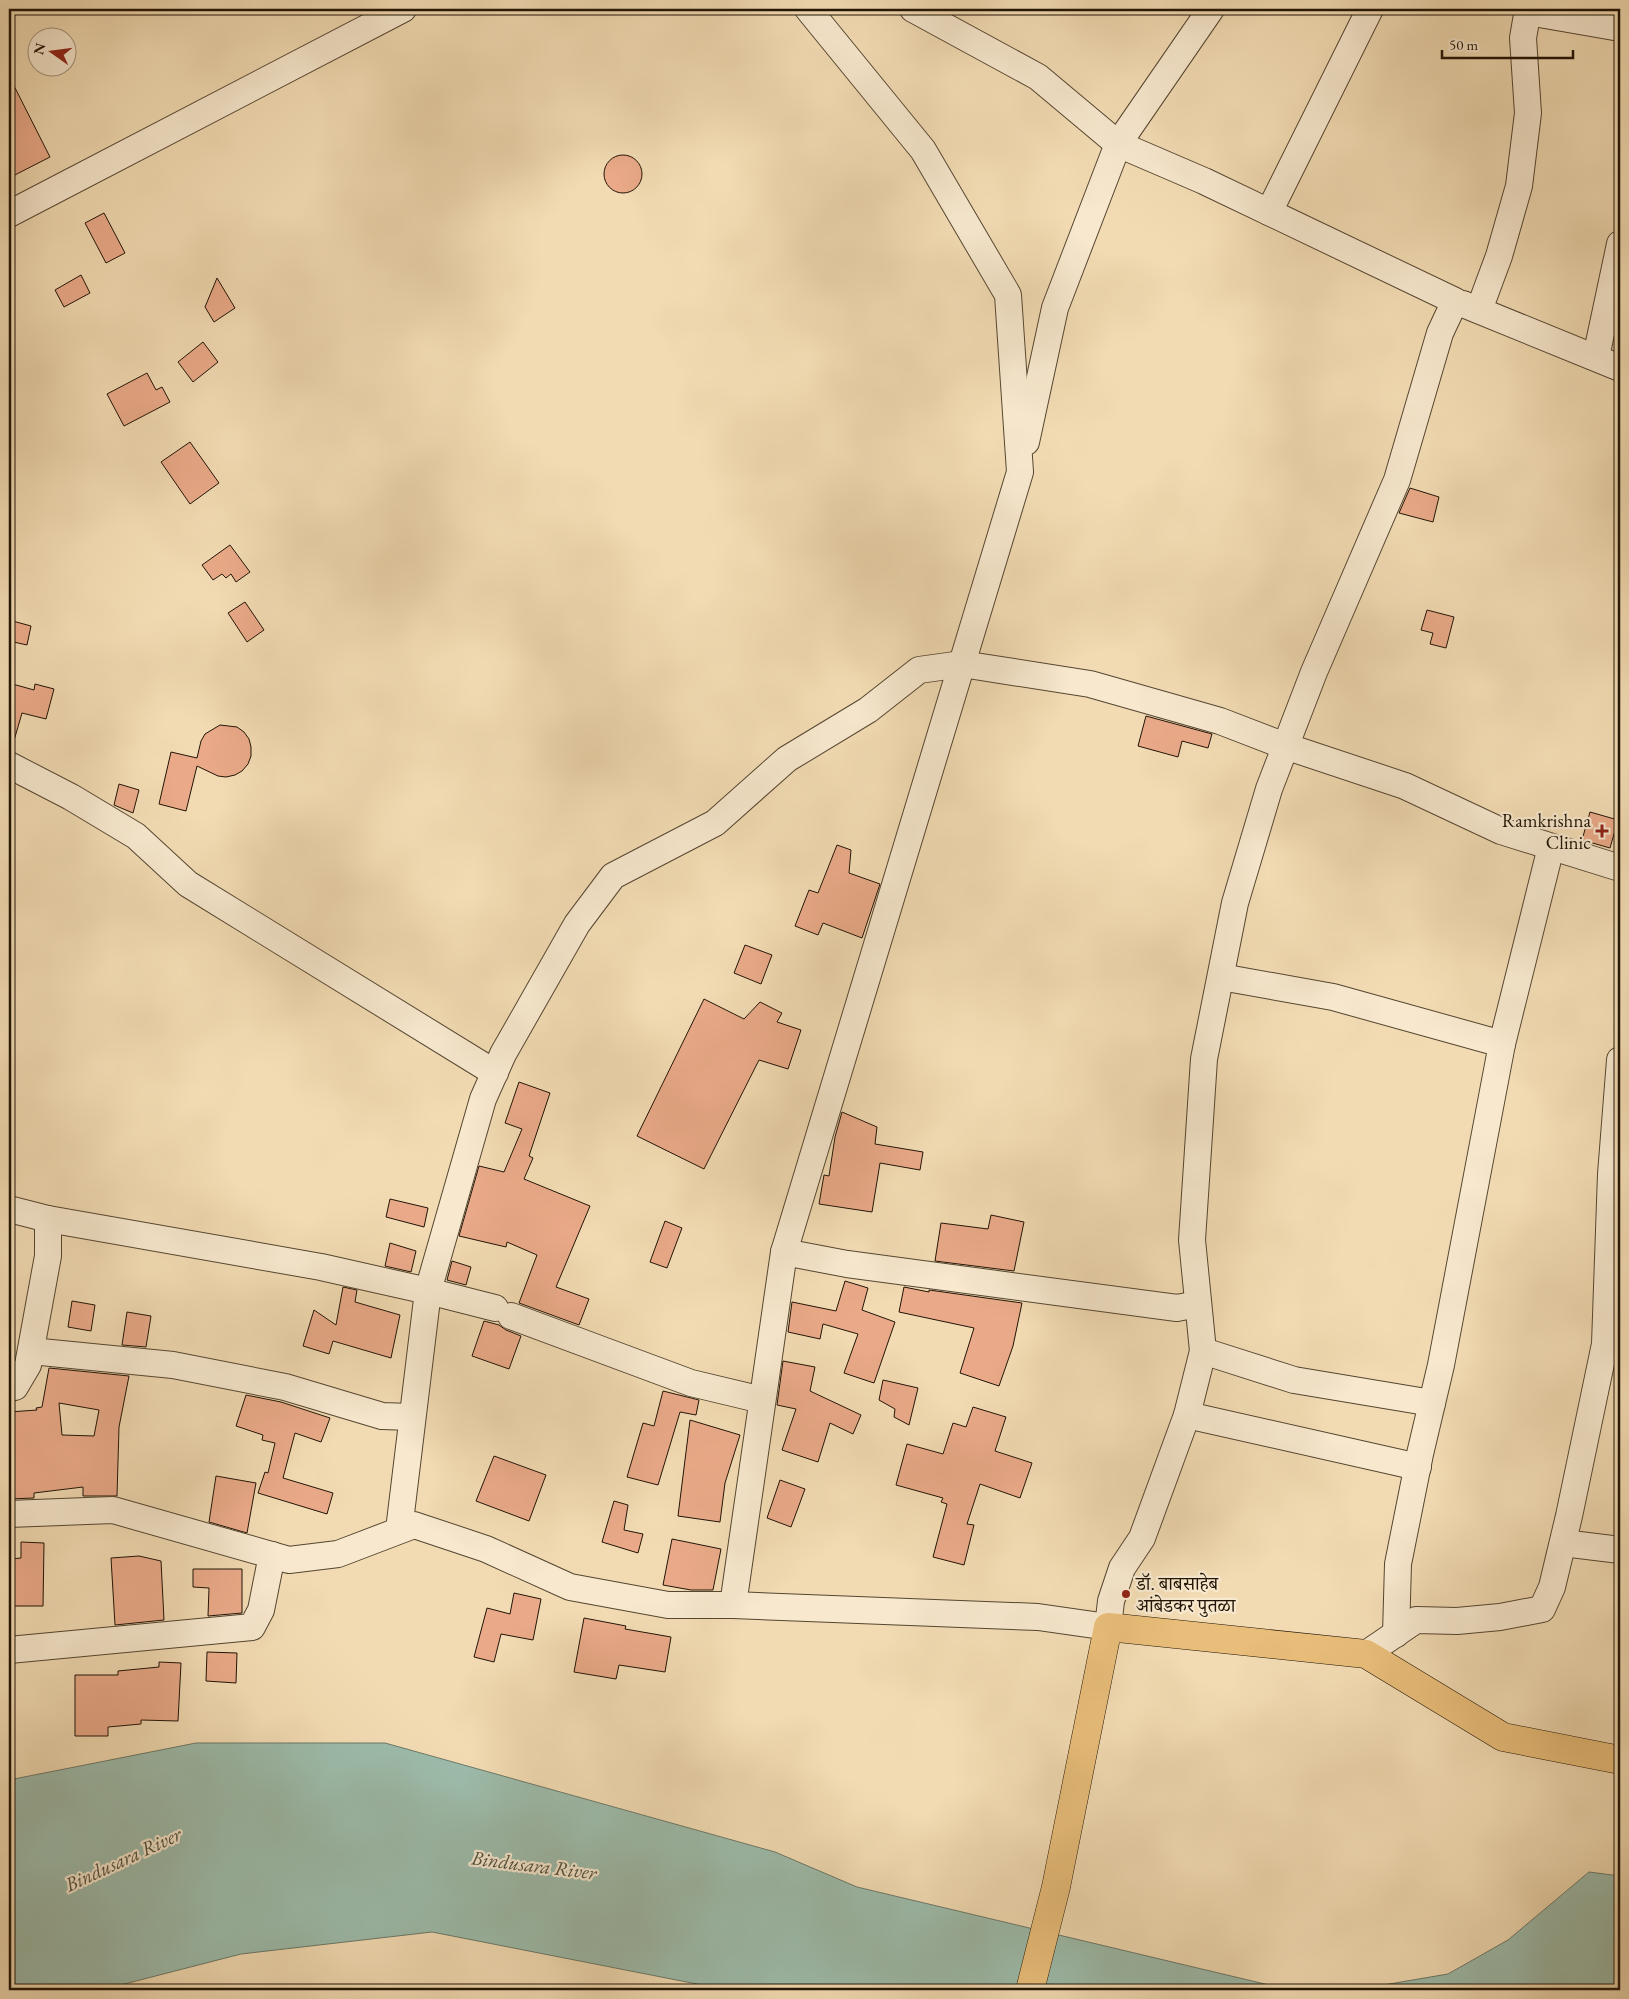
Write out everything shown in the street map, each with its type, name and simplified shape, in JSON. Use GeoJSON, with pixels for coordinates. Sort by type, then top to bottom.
{"type":"FeatureCollection","features":[{"type":"Feature","properties":{"kind":"main road"},"geometry":{"type":"LineString","coordinates":[[1030,1990],[1056,1887],[1108,1627],[1366,1654],[1503,1737],[1620,1760]]}},
{"type":"Feature","properties":{"kind":"street"},"geometry":{"type":"LineString","coordinates":[[9,214],[403,9]]}},
{"type":"Feature","properties":{"kind":"street"},"geometry":{"type":"LineString","coordinates":[[808,9],[923,150],[1008,295],[1020,472]]}},
{"type":"Feature","properties":{"kind":"street"},"geometry":{"type":"LineString","coordinates":[[913,9],[1038,77],[1118,144],[1204,181],[1467,305],[1620,368]]}},
{"type":"Feature","properties":{"kind":"street"},"geometry":{"type":"LineString","coordinates":[[733,1605],[784,1252],[1020,472],[1055,308],[1118,144],[1211,9]]}},
{"type":"Feature","properties":{"kind":"street"},"geometry":{"type":"LineString","coordinates":[[1270,212],[1370,9]]}},
{"type":"Feature","properties":{"kind":"street"},"geometry":{"type":"LineString","coordinates":[[9,1514],[113,1510],[289,1560],[338,1554],[414,1525],[486,1549],[570,1587],[668,1605],[733,1605],[1038,1617],[1108,1627],[1111,1601],[1122,1568],[1142,1538],[1186,1415],[1202,1351],[1192,1240],[1204,1059],[1235,903],[1269,788],[1314,672],[1397,480],[1440,333],[1467,305],[1499,256],[1519,186],[1528,113],[1523,38],[1528,10],[1620,28]]}},
{"type":"Feature","properties":{"kind":"street"},"geometry":{"type":"LineString","coordinates":[[1596,358],[1620,244]]}},
{"type":"Feature","properties":{"kind":"street"},"geometry":{"type":"LineString","coordinates":[[399,1530],[428,1291],[483,1100],[503,1054],[577,924],[614,876],[714,823],[787,759],[868,710],[919,670],[962,664],[1090,684],[1220,721],[1285,746],[1404,786],[1501,831],[1620,868]]}},
{"type":"Feature","properties":{"kind":"street"},"geometry":{"type":"LineString","coordinates":[[9,765],[71,797],[136,836],[188,884],[495,1073]]}},
{"type":"Feature","properties":{"kind":"street"},"geometry":{"type":"LineString","coordinates":[[1396,1634],[1398,1564],[1441,1365],[1502,1044],[1551,847]]}},
{"type":"Feature","properties":{"kind":"street"},"geometry":{"type":"LineString","coordinates":[[1220,977],[1332,997],[1502,1044]]}},
{"type":"Feature","properties":{"kind":"street"},"geometry":{"type":"LineString","coordinates":[[1366,1654],[1416,1620],[1457,1621],[1518,1614],[1542,1609],[1552,1587],[1563,1544],[1605,1344],[1611,1174],[1620,1060]]}},
{"type":"Feature","properties":{"kind":"street"},"geometry":{"type":"LineString","coordinates":[[9,1209],[48,1219],[321,1268],[428,1291],[503,1312],[691,1383],[762,1400]]}},
{"type":"Feature","properties":{"kind":"street"},"geometry":{"type":"LineString","coordinates":[[9,1388],[15,1387],[28,1365],[48,1256],[48,1219]]}},
{"type":"Feature","properties":{"kind":"street"},"geometry":{"type":"LineString","coordinates":[[784,1252],[847,1264],[1177,1308],[1198,1304]]}},
{"type":"Feature","properties":{"kind":"street"},"geometry":{"type":"LineString","coordinates":[[31,1351],[173,1365],[285,1387],[382,1416],[412,1417]]}},
{"type":"Feature","properties":{"kind":"street"},"geometry":{"type":"LineString","coordinates":[[1202,1351],[1294,1380],[1432,1403]]}},
{"type":"Feature","properties":{"kind":"street"},"geometry":{"type":"LineString","coordinates":[[1186,1415],[1418,1467]]}},
{"type":"Feature","properties":{"kind":"street"},"geometry":{"type":"LineString","coordinates":[[1563,1544],[1620,1550]]}},
{"type":"Feature","properties":{"kind":"street"},"geometry":{"type":"LineString","coordinates":[[9,1650],[252,1627],[261,1610],[272,1555]]}},
{"type":"Feature","properties":{"kind":"water","name":"Bindusara River"},"geometry":{"type":"Polygon","coordinates":[[[196,1743],[385,1743],[775,1852],[857,1887],[1269,1985],[1339,1990],[769,1990],[702,1985],[432,1932],[241,1954],[101,1990],[9,1990],[9,1780],[196,1743]]]}},
{"type":"Feature","properties":{"kind":"water"},"geometry":{"type":"Polygon","coordinates":[[[1589,1872],[1620,1876],[1620,1990],[1354,1990],[1448,1974],[1508,1940],[1589,1872]]]}},
{"type":"Feature","properties":{"kind":"building"},"geometry":{"type":"Polygon","coordinates":[[[9,76],[50,157],[9,178],[9,76]]]}},
{"type":"Feature","properties":{"kind":"building"},"geometry":{"type":"Polygon","coordinates":[[[623,155],[636,161],[642,174],[636,187],[623,193],[610,187],[604,174],[610,161],[623,155]]]}},
{"type":"Feature","properties":{"kind":"building"},"geometry":{"type":"Polygon","coordinates":[[[104,213],[125,253],[106,263],[85,223],[104,213]]]}},
{"type":"Feature","properties":{"kind":"building"},"geometry":{"type":"Polygon","coordinates":[[[81,275],[90,293],[64,307],[55,290],[81,275]]]}},
{"type":"Feature","properties":{"kind":"building"},"geometry":{"type":"Polygon","coordinates":[[[217,278],[235,308],[214,322],[205,307],[217,278]]]}},
{"type":"Feature","properties":{"kind":"building"},"geometry":{"type":"Polygon","coordinates":[[[203,342],[218,362],[193,382],[178,362],[203,342]]]}},
{"type":"Feature","properties":{"kind":"building"},"geometry":{"type":"Polygon","coordinates":[[[147,373],[156,390],[162,387],[170,402],[124,426],[107,394],[147,373]]]}},
{"type":"Feature","properties":{"kind":"building"},"geometry":{"type":"Polygon","coordinates":[[[190,442],[219,483],[190,504],[161,462],[190,442]]]}},
{"type":"Feature","properties":{"kind":"building"},"geometry":{"type":"Polygon","coordinates":[[[1410,488],[1439,497],[1433,522],[1399,513],[1410,488]]]}},
{"type":"Feature","properties":{"kind":"building"},"geometry":{"type":"Polygon","coordinates":[[[230,545],[250,572],[236,582],[231,574],[226,578],[222,574],[213,580],[202,565],[230,545]]]}},
{"type":"Feature","properties":{"kind":"building"},"geometry":{"type":"Polygon","coordinates":[[[245,602],[264,630],[247,642],[228,613],[245,602]]]}},
{"type":"Feature","properties":{"kind":"building"},"geometry":{"type":"Polygon","coordinates":[[[1427,610],[1454,617],[1446,648],[1430,644],[1433,633],[1421,630],[1427,610]]]}},
{"type":"Feature","properties":{"kind":"building"},"geometry":{"type":"Polygon","coordinates":[[[9,620],[31,626],[27,645],[9,641],[9,620]]]}},
{"type":"Feature","properties":{"kind":"building"},"geometry":{"type":"Polygon","coordinates":[[[9,683],[34,690],[35,684],[54,689],[46,719],[22,713],[13,744],[9,743],[9,683]]]}},
{"type":"Feature","properties":{"kind":"building"},"geometry":{"type":"Polygon","coordinates":[[[1146,716],[1212,734],[1208,748],[1182,741],[1178,757],[1138,746],[1146,716]]]}},
{"type":"Feature","properties":{"kind":"building"},"geometry":{"type":"Polygon","coordinates":[[[220,725],[237,727],[244,732],[249,739],[251,747],[251,756],[248,764],[242,771],[226,777],[218,776],[197,766],[186,811],[159,804],[171,752],[197,758],[201,741],[205,734],[220,725]]]}},
{"type":"Feature","properties":{"kind":"building"},"geometry":{"type":"Polygon","coordinates":[[[119,784],[139,790],[133,813],[114,805],[119,784]]]}},
{"type":"Feature","properties":{"kind":"building"},"geometry":{"type":"Polygon","coordinates":[[[1590,812],[1618,820],[1610,848],[1582,840],[1590,812]]]}},
{"type":"Feature","properties":{"kind":"building"},"geometry":{"type":"Polygon","coordinates":[[[837,845],[851,850],[849,873],[880,884],[862,938],[823,923],[818,935],[795,926],[809,890],[818,893],[837,845]]]}},
{"type":"Feature","properties":{"kind":"building"},"geometry":{"type":"Polygon","coordinates":[[[745,945],[772,955],[761,984],[734,973],[745,945]]]}},
{"type":"Feature","properties":{"kind":"building"},"geometry":{"type":"Polygon","coordinates":[[[704,999],[744,1019],[760,1002],[782,1013],[777,1022],[801,1030],[788,1069],[759,1060],[704,1169],[637,1136],[704,999]]]}},
{"type":"Feature","properties":{"kind":"building"},"geometry":{"type":"Polygon","coordinates":[[[519,1082],[550,1093],[529,1156],[533,1158],[524,1179],[590,1206],[556,1287],[589,1299],[579,1325],[519,1303],[537,1255],[507,1242],[506,1247],[459,1236],[479,1166],[504,1172],[522,1129],[505,1123],[519,1082]]]}},
{"type":"Feature","properties":{"kind":"building"},"geometry":{"type":"Polygon","coordinates":[[[842,1112],[877,1127],[875,1144],[923,1152],[920,1170],[880,1163],[872,1212],[819,1204],[824,1175],[829,1176],[835,1137],[842,1112]]]}},
{"type":"Feature","properties":{"kind":"building"},"geometry":{"type":"Polygon","coordinates":[[[390,1199],[428,1208],[424,1227],[386,1217],[390,1199]]]}},
{"type":"Feature","properties":{"kind":"building"},"geometry":{"type":"Polygon","coordinates":[[[991,1215],[1024,1222],[1014,1271],[935,1261],[941,1223],[988,1229],[991,1215]]]}},
{"type":"Feature","properties":{"kind":"building"},"geometry":{"type":"Polygon","coordinates":[[[665,1221],[682,1228],[667,1268],[650,1262],[665,1221]]]}},
{"type":"Feature","properties":{"kind":"building"},"geometry":{"type":"Polygon","coordinates":[[[390,1243],[416,1251],[411,1272],[385,1266],[390,1243]]]}},
{"type":"Feature","properties":{"kind":"building"},"geometry":{"type":"Polygon","coordinates":[[[452,1261],[471,1267],[466,1285],[447,1280],[452,1261]]]}},
{"type":"Feature","properties":{"kind":"building"},"geometry":{"type":"Polygon","coordinates":[[[845,1281],[868,1288],[862,1310],[895,1322],[874,1383],[844,1373],[858,1334],[823,1324],[820,1339],[788,1332],[792,1302],[836,1311],[845,1281]]]}},
{"type":"Feature","properties":{"kind":"building"},"geometry":{"type":"Polygon","coordinates":[[[343,1287],[357,1290],[355,1302],[400,1315],[391,1358],[333,1341],[329,1354],[303,1346],[314,1310],[336,1325],[343,1287]]]}},
{"type":"Feature","properties":{"kind":"building"},"geometry":{"type":"Polygon","coordinates":[[[904,1287],[929,1292],[929,1290],[1022,1303],[1013,1346],[999,1386],[960,1373],[974,1328],[899,1312],[904,1287]]]}},
{"type":"Feature","properties":{"kind":"building"},"geometry":{"type":"Polygon","coordinates":[[[72,1301],[95,1305],[91,1331],[68,1327],[72,1301]]]}},
{"type":"Feature","properties":{"kind":"building"},"geometry":{"type":"Polygon","coordinates":[[[127,1312],[151,1316],[146,1347],[122,1345],[127,1312]]]}},
{"type":"Feature","properties":{"kind":"building"},"geometry":{"type":"Polygon","coordinates":[[[484,1321],[499,1325],[521,1336],[509,1369],[472,1356],[484,1321]]]}},
{"type":"Feature","properties":{"kind":"building"},"geometry":{"type":"Polygon","coordinates":[[[783,1361],[815,1367],[810,1391],[861,1415],[853,1434],[830,1423],[818,1462],[782,1450],[796,1409],[777,1405],[783,1361]]]}},
{"type":"Feature","properties":{"kind":"building"},"geometry":{"type":"Polygon","coordinates":[[[49,1368],[129,1376],[119,1427],[117,1496],[83,1496],[83,1487],[34,1493],[34,1498],[9,1499],[9,1412],[37,1410],[36,1408],[42,1407],[49,1368]],[[59,1403],[62,1435],[94,1436],[99,1410],[59,1403]]]}},
{"type":"Feature","properties":{"kind":"building"},"geometry":{"type":"Polygon","coordinates":[[[883,1380],[918,1388],[909,1425],[894,1417],[895,1409],[879,1400],[883,1380]]]}},
{"type":"Feature","properties":{"kind":"building"},"geometry":{"type":"Polygon","coordinates":[[[663,1391],[699,1400],[696,1415],[680,1412],[658,1485],[627,1477],[643,1423],[654,1426],[663,1391]]]}},
{"type":"Feature","properties":{"kind":"building"},"geometry":{"type":"Polygon","coordinates":[[[246,1395],[281,1402],[330,1418],[321,1442],[295,1433],[283,1478],[333,1493],[327,1514],[258,1493],[265,1472],[268,1473],[275,1443],[262,1440],[263,1435],[236,1426],[246,1395]]]}},
{"type":"Feature","properties":{"kind":"building"},"geometry":{"type":"Polygon","coordinates":[[[973,1407],[1006,1417],[995,1451],[1032,1463],[1020,1498],[980,1484],[967,1524],[974,1525],[964,1565],[933,1557],[947,1504],[941,1502],[943,1498],[896,1485],[907,1444],[943,1454],[953,1423],[966,1427],[973,1407]]]}},
{"type":"Feature","properties":{"kind":"building"},"geometry":{"type":"Polygon","coordinates":[[[690,1420],[740,1435],[725,1483],[720,1522],[678,1516],[690,1420]]]}},
{"type":"Feature","properties":{"kind":"building"},"geometry":{"type":"Polygon","coordinates":[[[494,1456],[546,1475],[529,1521],[476,1501],[494,1456]]]}},
{"type":"Feature","properties":{"kind":"building"},"geometry":{"type":"Polygon","coordinates":[[[216,1476],[256,1483],[247,1533],[209,1522],[216,1476]]]}},
{"type":"Feature","properties":{"kind":"building"},"geometry":{"type":"Polygon","coordinates":[[[780,1480],[805,1489],[791,1527],[767,1518],[780,1480]]]}},
{"type":"Feature","properties":{"kind":"building"},"geometry":{"type":"Polygon","coordinates":[[[614,1501],[628,1505],[624,1530],[643,1534],[638,1553],[602,1542],[614,1501]]]}},
{"type":"Feature","properties":{"kind":"building"},"geometry":{"type":"Polygon","coordinates":[[[672,1539],[721,1549],[713,1590],[691,1590],[663,1585],[672,1539]]]}},
{"type":"Feature","properties":{"kind":"building"},"geometry":{"type":"Polygon","coordinates":[[[21,1542],[44,1543],[43,1606],[9,1606],[9,1559],[21,1558],[21,1542]]]}},
{"type":"Feature","properties":{"kind":"building"},"geometry":{"type":"Polygon","coordinates":[[[139,1556],[161,1561],[164,1620],[115,1625],[111,1558],[139,1556]]]}},
{"type":"Feature","properties":{"kind":"building"},"geometry":{"type":"Polygon","coordinates":[[[193,1569],[242,1569],[242,1613],[208,1616],[209,1588],[193,1587],[193,1569]]]}},
{"type":"Feature","properties":{"kind":"building"},"geometry":{"type":"Polygon","coordinates":[[[514,1593],[541,1599],[533,1640],[501,1634],[494,1662],[474,1657],[487,1608],[510,1614],[514,1593]]]}},
{"type":"Feature","properties":{"kind":"building"},"geometry":{"type":"Polygon","coordinates":[[[584,1618],[626,1626],[625,1629],[671,1637],[665,1672],[619,1665],[616,1679],[574,1672],[584,1618]]]}},
{"type":"Feature","properties":{"kind":"building"},"geometry":{"type":"Polygon","coordinates":[[[207,1652],[237,1653],[236,1683],[206,1681],[207,1652]]]}},
{"type":"Feature","properties":{"kind":"building"},"geometry":{"type":"Polygon","coordinates":[[[159,1662],[181,1663],[178,1721],[141,1720],[141,1724],[108,1727],[108,1736],[75,1736],[75,1675],[118,1675],[118,1671],[159,1667],[159,1662]]]}},
{"type":"Feature","properties":{"kind":"place","name":"Ramkrishna Clinic"},"geometry":{"type":"Point","coordinates":[1602,831]}},
{"type":"Feature","properties":{"kind":"place","name":"डॉ. बाबसाहेब आंबेडकर पुतळा"},"geometry":{"type":"Point","coordinates":[1126,1594]}}]}
